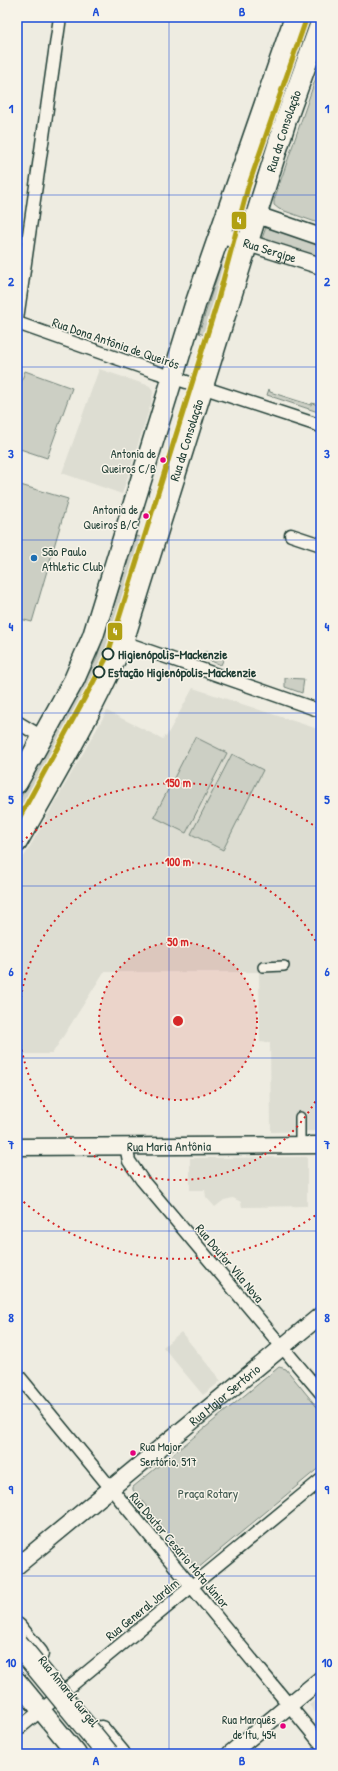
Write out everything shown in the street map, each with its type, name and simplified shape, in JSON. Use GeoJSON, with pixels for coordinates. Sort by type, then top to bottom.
{"type":"FeatureCollection","features":[{"type":"Feature","properties":{"kind":"highway"},"geometry":{"type":"LineString","coordinates":[[17,1643],[108,1754]]}},
{"type":"Feature","properties":{"kind":"highway"},"geometry":{"type":"LineString","coordinates":[[17,1664],[90,1754]]}},
{"type":"Feature","properties":{"kind":"main road","name":"Rua da Consolação"},"geometry":{"type":"LineString","coordinates":[[17,783],[83,662],[93,636],[218,235],[294,17]]}},
{"type":"Feature","properties":{"kind":"main road","name":"Rua da Consolação"},"geometry":{"type":"LineString","coordinates":[[17,842],[105,684],[123,642],[286,120],[321,23]]}},
{"type":"Feature","properties":{"kind":"main road","name":"Rua Amaral Gurgel"},"geometry":{"type":"LineString","coordinates":[[17,1627],[121,1754]]}},
{"type":"Feature","properties":{"kind":"main road"},"geometry":{"type":"LineString","coordinates":[[17,1681],[77,1754]]}},
{"type":"Feature","properties":{"kind":"street"},"geometry":{"type":"LineString","coordinates":[[17,318],[60,17]]}},
{"type":"Feature","properties":{"kind":"street"},"geometry":{"type":"LineString","coordinates":[[257,215],[319,236],[321,252]]}},
{"type":"Feature","properties":{"kind":"street","name":"Rua Sergipe"},"geometry":{"type":"LineString","coordinates":[[218,235],[321,266]]}},
{"type":"Feature","properties":{"kind":"street","name":"Rua Dona Antônia de Queirós"},"geometry":{"type":"LineString","coordinates":[[17,323],[173,378],[321,426]]}},
{"type":"Feature","properties":{"kind":"street"},"geometry":{"type":"LineString","coordinates":[[291,535],[321,545]]}},
{"type":"Feature","properties":{"kind":"street"},"geometry":{"type":"LineString","coordinates":[[123,642],[321,711]]}},
{"type":"Feature","properties":{"kind":"street"},"geometry":{"type":"LineString","coordinates":[[17,722],[42,737]]}},
{"type":"Feature","properties":{"kind":"street"},"geometry":{"type":"LineString","coordinates":[[263,967],[284,966]]}},
{"type":"Feature","properties":{"kind":"street"},"geometry":{"type":"LineString","coordinates":[[300,1116],[300,1138]]}},
{"type":"Feature","properties":{"kind":"street","name":"Rua Maria Antônia"},"geometry":{"type":"LineString","coordinates":[[17,1146],[321,1145]]}},
{"type":"Feature","properties":{"kind":"street","name":"Rua Doutor Vila Nova"},"geometry":{"type":"LineString","coordinates":[[126,1146],[129,1161],[142,1180],[321,1393]]}},
{"type":"Feature","properties":{"kind":"street","name":"Rua Major Sertório"},"geometry":{"type":"LineString","coordinates":[[17,1566],[321,1315]]}},
{"type":"Feature","properties":{"kind":"street","name":"Rua Doutor Cesário Mota Júnior"},"geometry":{"type":"LineString","coordinates":[[18,1378],[192,1586],[321,1744]]}},
{"type":"Feature","properties":{"kind":"street","name":"Rua General Jardim"},"geometry":{"type":"LineString","coordinates":[[17,1730],[321,1480]]}},
{"type":"Feature","properties":{"kind":"street"},"geometry":{"type":"LineString","coordinates":[[230,1754],[321,1679]]}},
{"type":"Feature","properties":{"kind":"shaded area"},"geometry":{"type":"Polygon","coordinates":[[[99,369],[150,386],[153,392],[151,404],[122,494],[62,473],[99,369]]]}},
{"type":"Feature","properties":{"kind":"shaded area"},"geometry":{"type":"Polygon","coordinates":[[[193,688],[321,730],[321,1131],[271,1132],[270,1043],[260,1042],[259,972],[104,972],[52,1054],[17,1054],[17,869],[107,711],[163,739],[164,736],[166,737],[193,688]]]}},
{"type":"Feature","properties":{"kind":"shaded area"},"geometry":{"type":"Polygon","coordinates":[[[307,1157],[307,1206],[242,1207],[241,1202],[233,1198],[224,1200],[215,1207],[206,1197],[205,1190],[190,1190],[190,1158],[307,1157]]]}},
{"type":"Feature","properties":{"kind":"shaded area"},"geometry":{"type":"Polygon","coordinates":[[[181,1332],[221,1381],[203,1395],[163,1347],[181,1332]]]}},
{"type":"Feature","properties":{"kind":"shaded area"},"geometry":{"type":"Polygon","coordinates":[[[321,1695],[321,1720],[309,1705],[321,1695]]]}},
{"type":"Feature","properties":{"kind":"green space"},"geometry":{"type":"Polygon","coordinates":[[[321,63],[321,224],[279,209],[274,205],[274,200],[321,63]]]}},
{"type":"Feature","properties":{"kind":"green space"},"geometry":{"type":"Polygon","coordinates":[[[268,222],[315,238],[321,261],[261,241],[268,222]]]}},
{"type":"Feature","properties":{"kind":"green space"},"geometry":{"type":"Polygon","coordinates":[[[223,258],[231,260],[207,336],[199,333],[223,258]]]}},
{"type":"Feature","properties":{"kind":"green space"},"geometry":{"type":"Polygon","coordinates":[[[25,371],[72,388],[47,458],[17,448],[17,394],[25,371]]]}},
{"type":"Feature","properties":{"kind":"green space"},"geometry":{"type":"Polygon","coordinates":[[[269,389],[270,392],[311,405],[312,403],[321,406],[321,413],[267,395],[269,389]]]}},
{"type":"Feature","properties":{"kind":"green space","name":"São Paulo Athletic Club"},"geometry":{"type":"Polygon","coordinates":[[[17,484],[68,499],[32,622],[17,618],[17,484]]]}},
{"type":"Feature","properties":{"kind":"green space"},"geometry":{"type":"Polygon","coordinates":[[[136,536],[144,538],[103,662],[69,728],[17,818],[17,804],[96,660],[136,536]]]}},
{"type":"Feature","properties":{"kind":"green space"},"geometry":{"type":"Polygon","coordinates":[[[205,651],[224,658],[221,665],[203,658],[205,651]]]}},
{"type":"Feature","properties":{"kind":"green space"},"geometry":{"type":"Polygon","coordinates":[[[285,678],[304,679],[302,693],[285,687],[285,678]]]}},
{"type":"Feature","properties":{"kind":"green space"},"geometry":{"type":"Polygon","coordinates":[[[195,737],[227,753],[186,833],[154,817],[195,737]]]}},
{"type":"Feature","properties":{"kind":"green space"},"geometry":{"type":"Polygon","coordinates":[[[232,754],[263,770],[223,850],[191,834],[232,754]]]}},
{"type":"Feature","properties":{"kind":"green space","name":"Praça Rotary"},"geometry":{"type":"Polygon","coordinates":[[[279,1367],[286,1369],[321,1412],[321,1466],[197,1569],[133,1490],[133,1487],[279,1367]]]}},
{"type":"Feature","properties":{"kind":"transit line","name":"4"},"geometry":{"type":"LineString","coordinates":[[17,822],[107,657],[217,303],[248,187],[307,17]]}},
{"type":"Feature","properties":{"kind":"place","name":"Antonia de Queiros C/B"},"geometry":{"type":"Point","coordinates":[163,460]}},
{"type":"Feature","properties":{"kind":"place","name":"Antonia de Queiros B/C"},"geometry":{"type":"Point","coordinates":[146,516]}},
{"type":"Feature","properties":{"kind":"place","name":"São Paulo Athletic Club"},"geometry":{"type":"Point","coordinates":[34,558]}},
{"type":"Feature","properties":{"kind":"place","name":"Higienópolis-Mackenzie"},"geometry":{"type":"Point","coordinates":[108,654]}},
{"type":"Feature","properties":{"kind":"place","name":"Estação Higienópolis-Mackenzie"},"geometry":{"type":"Point","coordinates":[99,672]}},
{"type":"Feature","properties":{"kind":"place","name":"Rua Major Sertório, 517"},"geometry":{"type":"Point","coordinates":[133,1453]}},
{"type":"Feature","properties":{"kind":"place","name":"Rua Marquês de Itu, 454"},"geometry":{"type":"Point","coordinates":[283,1726]}}]}
